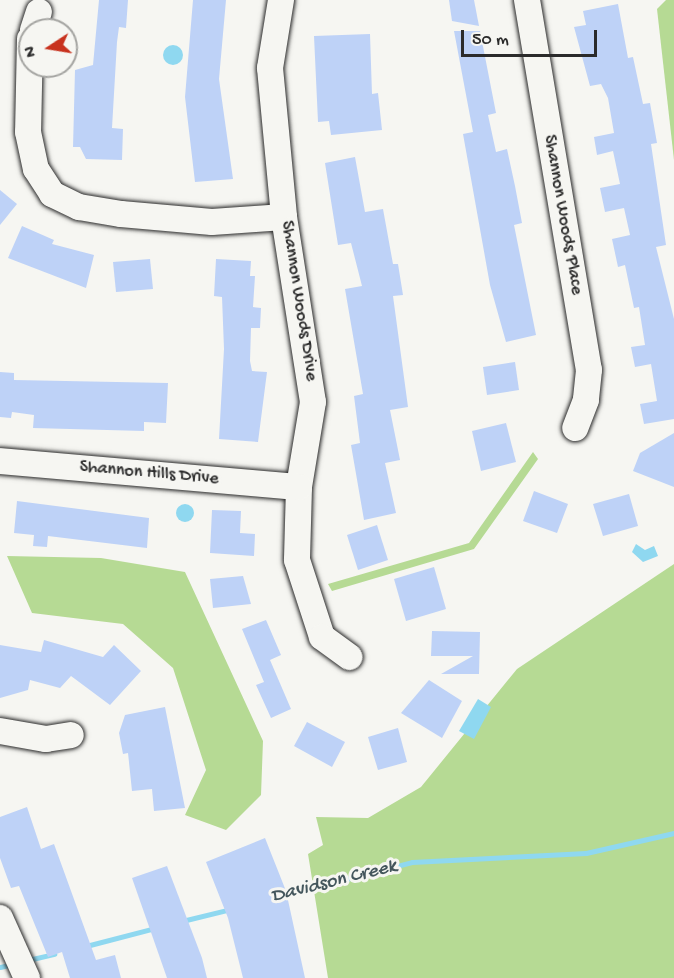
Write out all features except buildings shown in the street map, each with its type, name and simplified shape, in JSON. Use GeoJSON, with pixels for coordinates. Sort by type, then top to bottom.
{"type":"FeatureCollection","features":[{"type":"Feature","properties":{"kind":"street","name":"Shannon Woods Drive"},"geometry":{"type":"LineString","coordinates":[[281,0],[270,68],[284,217],[313,402],[299,487],[297,560],[305,597],[322,637],[350,657]]}},
{"type":"Feature","properties":{"kind":"street","name":"Shannon Woods Place"},"geometry":{"type":"LineString","coordinates":[[526,0],[589,370],[586,400],[575,428]]}},
{"type":"Feature","properties":{"kind":"street"},"geometry":{"type":"LineString","coordinates":[[29,78],[28,132],[36,169],[52,194],[79,207],[121,213],[212,222],[284,217]]}},
{"type":"Feature","properties":{"kind":"street","name":"Shannon Hills Drive"},"geometry":{"type":"LineString","coordinates":[[0,461],[299,487]]}},
{"type":"Feature","properties":{"kind":"street"},"geometry":{"type":"LineString","coordinates":[[0,731],[46,738],[71,735]]}},
{"type":"Feature","properties":{"kind":"street"},"geometry":{"type":"LineString","coordinates":[[0,918],[27,978]]}},
{"type":"Feature","properties":{"kind":"green space"},"geometry":{"type":"Polygon","coordinates":[[[666,0],[674,0],[674,160],[657,9],[666,0]]]}},
{"type":"Feature","properties":{"kind":"green space"},"geometry":{"type":"Polygon","coordinates":[[[533,452],[538,459],[474,549],[332,591],[328,584],[469,543],[533,452]]]}},
{"type":"Feature","properties":{"kind":"green space"},"geometry":{"type":"Polygon","coordinates":[[[7,556],[101,558],[185,572],[263,741],[261,795],[226,830],[185,815],[206,770],[173,668],[123,624],[32,613],[7,556]]]}},
{"type":"Feature","properties":{"kind":"green space"},"geometry":{"type":"Polygon","coordinates":[[[674,564],[674,978],[328,978],[308,854],[323,845],[316,817],[368,818],[421,787],[517,669],[674,564]]]}},
{"type":"Feature","properties":{"kind":"water"},"geometry":{"type":"Polygon","coordinates":[[[169,45],[177,45],[183,51],[183,59],[177,65],[169,65],[163,59],[163,51],[169,45]]]}},
{"type":"Feature","properties":{"kind":"water"},"geometry":{"type":"Polygon","coordinates":[[[181,504],[189,504],[194,509],[192,520],[181,522],[176,517],[176,509],[181,504]]]}},
{"type":"Feature","properties":{"kind":"water"},"geometry":{"type":"Polygon","coordinates":[[[636,544],[645,550],[654,546],[658,556],[643,562],[632,552],[636,544]]]}},
{"type":"Feature","properties":{"kind":"water"},"geometry":{"type":"Polygon","coordinates":[[[478,699],[491,707],[474,739],[459,731],[478,699]]]}},
{"type":"Feature","properties":{"kind":"waterway","name":"Davidson Creek"},"geometry":{"type":"LineString","coordinates":[[281,896],[412,862],[586,853],[674,833]]}},
{"type":"Feature","properties":{"kind":"waterway","name":"Davidson Creek"},"geometry":{"type":"LineString","coordinates":[[182,921],[231,909]]}},
{"type":"Feature","properties":{"kind":"waterway","name":"Davidson Creek"},"geometry":{"type":"LineString","coordinates":[[86,946],[155,928]]}},
{"type":"Feature","properties":{"kind":"waterway","name":"Davidson Creek"},"geometry":{"type":"LineString","coordinates":[[28,960],[54,954]]}},
{"type":"Feature","properties":{"kind":"waterway","name":"Davidson Creek"},"geometry":{"type":"LineString","coordinates":[[0,967],[13,964]]}}]}
